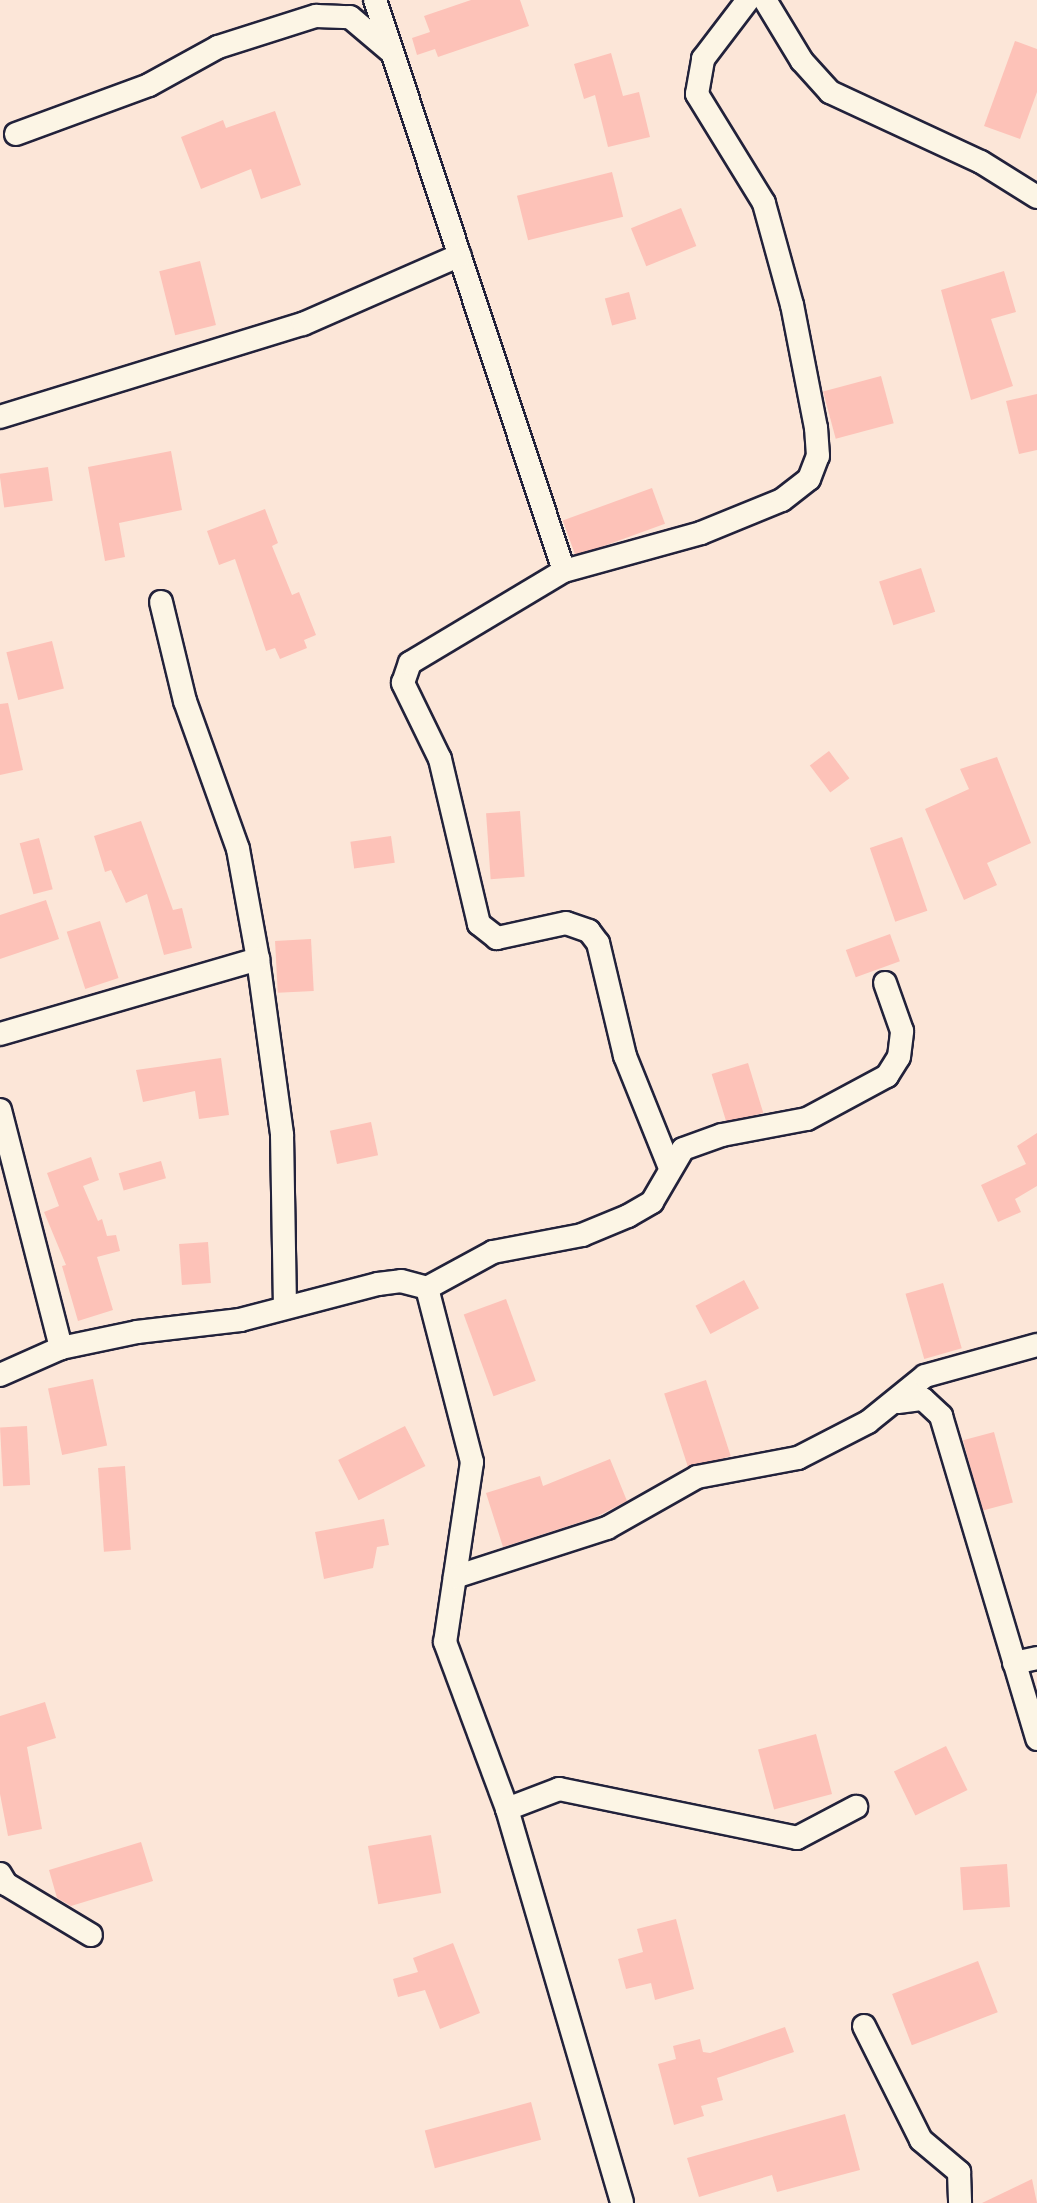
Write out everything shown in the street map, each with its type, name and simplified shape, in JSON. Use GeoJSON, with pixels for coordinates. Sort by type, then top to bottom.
{"type":"FeatureCollection","features":[{"type":"Feature","properties":{"kind":"street"},"geometry":{"type":"LineString","coordinates":[[375,0],[564,571]]}},
{"type":"Feature","properties":{"kind":"street"},"geometry":{"type":"LineString","coordinates":[[670,1168],[625,1056],[598,943],[589,931],[566,923],[497,938],[479,924],[440,759],[403,683],[410,663],[564,571],[701,533],[782,500],[809,479],[818,456],[792,305],[764,203],[697,94],[703,59],[748,0]]}},
{"type":"Feature","properties":{"kind":"street"},"geometry":{"type":"LineString","coordinates":[[765,0],[802,61],[830,92],[981,162],[1037,197]]}},
{"type":"Feature","properties":{"kind":"street"},"geometry":{"type":"LineString","coordinates":[[16,134],[149,85],[218,47],[316,16],[350,17],[391,52]]}},
{"type":"Feature","properties":{"kind":"street"},"geometry":{"type":"LineString","coordinates":[[0,417],[303,324],[460,255]]}},
{"type":"Feature","properties":{"kind":"street"},"geometry":{"type":"LineString","coordinates":[[161,602],[185,701],[238,849],[258,959],[282,1135],[285,1305]]}},
{"type":"Feature","properties":{"kind":"street"},"geometry":{"type":"LineString","coordinates":[[0,1034],[258,959]]}},
{"type":"Feature","properties":{"kind":"street"},"geometry":{"type":"LineString","coordinates":[[0,1375],[61,1348],[137,1332],[240,1320],[285,1305],[401,1281],[427,1288],[493,1252],[582,1235],[628,1216],[652,1202],[665,1187],[670,1168],[683,1149],[722,1135],[807,1119],[887,1076],[899,1057],[902,1031],[885,983]]}},
{"type":"Feature","properties":{"kind":"street"},"geometry":{"type":"LineString","coordinates":[[0,1110],[61,1348]]}},
{"type":"Feature","properties":{"kind":"street"},"geometry":{"type":"LineString","coordinates":[[427,1288],[472,1462],[445,1642],[507,1809],[622,2203]]}},
{"type":"Feature","properties":{"kind":"street"},"geometry":{"type":"LineString","coordinates":[[455,1577],[607,1528],[697,1477],[798,1458],[898,1402],[925,1376],[1037,1345]]}},
{"type":"Feature","properties":{"kind":"street"},"geometry":{"type":"LineString","coordinates":[[898,1402],[923,1399],[938,1409],[1037,1739]]}},
{"type":"Feature","properties":{"kind":"street"},"geometry":{"type":"LineString","coordinates":[[1014,1663],[1037,1658]]}},
{"type":"Feature","properties":{"kind":"street"},"geometry":{"type":"LineString","coordinates":[[507,1809],[559,1789],[797,1838],[856,1807]]}},
{"type":"Feature","properties":{"kind":"street"},"geometry":{"type":"LineString","coordinates":[[0,1874],[6,1884],[91,1935]]}},
{"type":"Feature","properties":{"kind":"street"},"geometry":{"type":"LineString","coordinates":[[864,2026],[921,2140],[959,2172],[960,2203]]}},
{"type":"Feature","properties":{"kind":"building"},"geometry":{"type":"Polygon","coordinates":[[[471,0],[520,0],[529,26],[438,57],[435,49],[417,55],[412,38],[430,32],[424,16],[471,0]]]}},
{"type":"Feature","properties":{"kind":"building"},"geometry":{"type":"Polygon","coordinates":[[[1015,41],[1037,49],[1037,92],[1020,139],[984,126],[1015,41]]]}},
{"type":"Feature","properties":{"kind":"building"},"geometry":{"type":"Polygon","coordinates":[[[611,53],[623,96],[639,92],[650,137],[608,147],[595,95],[584,99],[574,64],[611,53]]]}},
{"type":"Feature","properties":{"kind":"building"},"geometry":{"type":"Polygon","coordinates":[[[275,111],[301,185],[261,199],[251,169],[201,189],[181,137],[223,120],[226,128],[275,111]]]}},
{"type":"Feature","properties":{"kind":"building"},"geometry":{"type":"Polygon","coordinates":[[[612,172],[623,217],[528,240],[517,196],[612,172]]]}},
{"type":"Feature","properties":{"kind":"building"},"geometry":{"type":"Polygon","coordinates":[[[681,208],[696,246],[646,266],[631,228],[681,208]]]}},
{"type":"Feature","properties":{"kind":"building"},"geometry":{"type":"Polygon","coordinates":[[[200,261],[216,325],[175,335],[159,271],[200,261]]]}},
{"type":"Feature","properties":{"kind":"building"},"geometry":{"type":"Polygon","coordinates":[[[1004,271],[1016,312],[991,319],[1013,386],[971,400],[941,290],[1004,271]]]}},
{"type":"Feature","properties":{"kind":"building"},"geometry":{"type":"Polygon","coordinates":[[[629,292],[636,319],[612,326],[605,298],[629,292]]]}},
{"type":"Feature","properties":{"kind":"building"},"geometry":{"type":"Polygon","coordinates":[[[881,376],[894,423],[836,439],[823,392],[881,376]]]}},
{"type":"Feature","properties":{"kind":"building"},"geometry":{"type":"Polygon","coordinates":[[[1037,394],[1037,450],[1019,454],[1006,401],[1037,394]]]}},
{"type":"Feature","properties":{"kind":"building"},"geometry":{"type":"Polygon","coordinates":[[[171,451],[182,510],[119,523],[125,557],[105,561],[88,467],[171,451]]]}},
{"type":"Feature","properties":{"kind":"building"},"geometry":{"type":"Polygon","coordinates":[[[48,467],[53,501],[4,507],[0,474],[48,467]]]}},
{"type":"Feature","properties":{"kind":"building"},"geometry":{"type":"Polygon","coordinates":[[[652,488],[665,524],[576,556],[563,520],[652,488]]]}},
{"type":"Feature","properties":{"kind":"building"},"geometry":{"type":"Polygon","coordinates":[[[265,509],[278,543],[272,546],[292,595],[299,592],[316,635],[304,640],[307,648],[280,659],[275,648],[266,651],[235,559],[219,565],[207,531],[265,509]]]}},
{"type":"Feature","properties":{"kind":"building"},"geometry":{"type":"Polygon","coordinates":[[[921,568],[935,612],[893,625],[879,582],[921,568]]]}},
{"type":"Feature","properties":{"kind":"building"},"geometry":{"type":"Polygon","coordinates":[[[52,641],[64,689],[18,700],[6,652],[52,641]]]}},
{"type":"Feature","properties":{"kind":"building"},"geometry":{"type":"Polygon","coordinates":[[[8,703],[23,770],[0,775],[0,704],[8,703]]]}},
{"type":"Feature","properties":{"kind":"building"},"geometry":{"type":"Polygon","coordinates":[[[829,751],[849,778],[830,793],[810,765],[829,751]]]}},
{"type":"Feature","properties":{"kind":"building"},"geometry":{"type":"Polygon","coordinates":[[[997,757],[1031,843],[987,863],[997,885],[964,900],[925,809],[969,789],[960,769],[997,757]]]}},
{"type":"Feature","properties":{"kind":"building"},"geometry":{"type":"Polygon","coordinates":[[[520,811],[525,877],[491,879],[486,813],[520,811]]]}},
{"type":"Feature","properties":{"kind":"building"},"geometry":{"type":"Polygon","coordinates":[[[141,821],[173,910],[182,908],[192,948],[164,955],[147,894],[126,903],[111,870],[105,872],[94,836],[141,821]]]}},
{"type":"Feature","properties":{"kind":"building"},"geometry":{"type":"Polygon","coordinates":[[[391,836],[395,863],[354,868],[350,842],[391,836]]]}},
{"type":"Feature","properties":{"kind":"building"},"geometry":{"type":"Polygon","coordinates":[[[902,837],[927,911],[895,922],[870,848],[902,837]]]}},
{"type":"Feature","properties":{"kind":"building"},"geometry":{"type":"Polygon","coordinates":[[[39,838],[53,889],[33,894],[20,843],[39,838]]]}},
{"type":"Feature","properties":{"kind":"building"},"geometry":{"type":"Polygon","coordinates":[[[46,900],[59,939],[0,959],[0,915],[46,900]]]}},
{"type":"Feature","properties":{"kind":"building"},"geometry":{"type":"Polygon","coordinates":[[[100,921],[119,978],[85,989],[67,932],[100,921]]]}},
{"type":"Feature","properties":{"kind":"building"},"geometry":{"type":"Polygon","coordinates":[[[890,934],[900,961],[856,977],[846,950],[890,934]]]}},
{"type":"Feature","properties":{"kind":"building"},"geometry":{"type":"Polygon","coordinates":[[[311,939],[314,991],[278,993],[275,941],[311,939]]]}},
{"type":"Feature","properties":{"kind":"building"},"geometry":{"type":"Polygon","coordinates":[[[221,1058],[229,1115],[199,1119],[195,1091],[143,1102],[136,1070],[221,1058]]]}},
{"type":"Feature","properties":{"kind":"building"},"geometry":{"type":"Polygon","coordinates":[[[748,1063],[763,1113],[727,1124],[712,1074],[748,1063]]]}},
{"type":"Feature","properties":{"kind":"building"},"geometry":{"type":"Polygon","coordinates":[[[371,1122],[378,1155],[337,1164],[330,1131],[371,1122]]]}},
{"type":"Feature","properties":{"kind":"building"},"geometry":{"type":"Polygon","coordinates":[[[1037,1133],[1037,1186],[1015,1199],[1021,1212],[998,1222],[981,1185],[1026,1164],[1017,1146],[1037,1133]]]}},
{"type":"Feature","properties":{"kind":"building"},"geometry":{"type":"Polygon","coordinates":[[[91,1157],[99,1180],[83,1186],[98,1221],[102,1219],[107,1236],[116,1235],[120,1251],[97,1257],[113,1310],[78,1321],[62,1266],[66,1265],[44,1212],[59,1206],[47,1173],[91,1157]]]}},
{"type":"Feature","properties":{"kind":"building"},"geometry":{"type":"Polygon","coordinates":[[[161,1161],[166,1178],[124,1190],[119,1173],[161,1161]]]}},
{"type":"Feature","properties":{"kind":"building"},"geometry":{"type":"Polygon","coordinates":[[[208,1242],[211,1283],[182,1285],[179,1244],[208,1242]]]}},
{"type":"Feature","properties":{"kind":"building"},"geometry":{"type":"Polygon","coordinates":[[[744,1280],[759,1308],[710,1334],[695,1306],[744,1280]]]}},
{"type":"Feature","properties":{"kind":"building"},"geometry":{"type":"Polygon","coordinates":[[[943,1283],[962,1348],[924,1359],[906,1294],[943,1283]]]}},
{"type":"Feature","properties":{"kind":"building"},"geometry":{"type":"Polygon","coordinates":[[[506,1299],[536,1381],[493,1396],[464,1314],[506,1299]]]}},
{"type":"Feature","properties":{"kind":"building"},"geometry":{"type":"Polygon","coordinates":[[[93,1379],[107,1446],[62,1455],[48,1389],[93,1379]]]}},
{"type":"Feature","properties":{"kind":"building"},"geometry":{"type":"Polygon","coordinates":[[[706,1380],[731,1456],[689,1470],[664,1394],[706,1380]]]}},
{"type":"Feature","properties":{"kind":"building"},"geometry":{"type":"Polygon","coordinates":[[[27,1426],[30,1485],[3,1486],[0,1427],[27,1426]]]}},
{"type":"Feature","properties":{"kind":"building"},"geometry":{"type":"Polygon","coordinates":[[[405,1426],[425,1466],[359,1500],[338,1460],[405,1426]]]}},
{"type":"Feature","properties":{"kind":"building"},"geometry":{"type":"Polygon","coordinates":[[[994,1432],[1013,1503],[982,1511],[963,1440],[994,1432]]]}},
{"type":"Feature","properties":{"kind":"building"},"geometry":{"type":"Polygon","coordinates":[[[610,1459],[627,1501],[596,1517],[503,1547],[486,1493],[540,1476],[543,1486],[610,1459]]]}},
{"type":"Feature","properties":{"kind":"building"},"geometry":{"type":"Polygon","coordinates":[[[125,1466],[131,1550],[104,1552],[98,1468],[125,1466]]]}},
{"type":"Feature","properties":{"kind":"building"},"geometry":{"type":"Polygon","coordinates":[[[384,1519],[389,1545],[377,1547],[373,1568],[324,1579],[315,1532],[384,1519]]]}},
{"type":"Feature","properties":{"kind":"building"},"geometry":{"type":"Polygon","coordinates":[[[45,1702],[56,1738],[27,1747],[42,1829],[8,1836],[0,1794],[0,1716],[45,1702]]]}},
{"type":"Feature","properties":{"kind":"building"},"geometry":{"type":"Polygon","coordinates":[[[816,1734],[832,1794],[774,1809],[758,1750],[816,1734]]]}},
{"type":"Feature","properties":{"kind":"building"},"geometry":{"type":"Polygon","coordinates":[[[946,1746],[967,1790],[915,1815],[894,1771],[946,1746]]]}},
{"type":"Feature","properties":{"kind":"building"},"geometry":{"type":"Polygon","coordinates":[[[431,1835],[441,1893],[378,1904],[368,1846],[431,1835]]]}},
{"type":"Feature","properties":{"kind":"building"},"geometry":{"type":"Polygon","coordinates":[[[141,1842],[153,1881],[71,1906],[57,1898],[49,1870],[141,1842]]]}},
{"type":"Feature","properties":{"kind":"building"},"geometry":{"type":"Polygon","coordinates":[[[1007,1864],[1010,1907],[963,1910],[960,1867],[1007,1864]]]}},
{"type":"Feature","properties":{"kind":"building"},"geometry":{"type":"Polygon","coordinates":[[[676,1919],[694,1989],[655,2000],[651,1983],[626,1989],[618,1959],[643,1952],[637,1929],[676,1919]]]}},
{"type":"Feature","properties":{"kind":"building"},"geometry":{"type":"Polygon","coordinates":[[[453,1943],[480,2013],[440,2029],[425,1990],[398,1997],[393,1979],[418,1972],[413,1958],[453,1943]]]}},
{"type":"Feature","properties":{"kind":"building"},"geometry":{"type":"Polygon","coordinates":[[[978,1961],[998,2012],[912,2045],[892,1994],[978,1961]]]}},
{"type":"Feature","properties":{"kind":"building"},"geometry":{"type":"Polygon","coordinates":[[[785,2027],[794,2052],[717,2078],[723,2100],[701,2106],[704,2116],[674,2125],[658,2064],[676,2059],[673,2046],[700,2039],[703,2052],[710,2053],[785,2027]]]}},
{"type":"Feature","properties":{"kind":"building"},"geometry":{"type":"Polygon","coordinates":[[[531,2102],[541,2140],[435,2168],[425,2130],[531,2102]]]}},
{"type":"Feature","properties":{"kind":"building"},"geometry":{"type":"Polygon","coordinates":[[[845,2114],[860,2170],[777,2192],[772,2175],[699,2197],[687,2158],[845,2114]]]}},
{"type":"Feature","properties":{"kind":"building"},"geometry":{"type":"Polygon","coordinates":[[[1032,2179],[1037,2203],[982,2203],[1032,2179]]]}}]}
